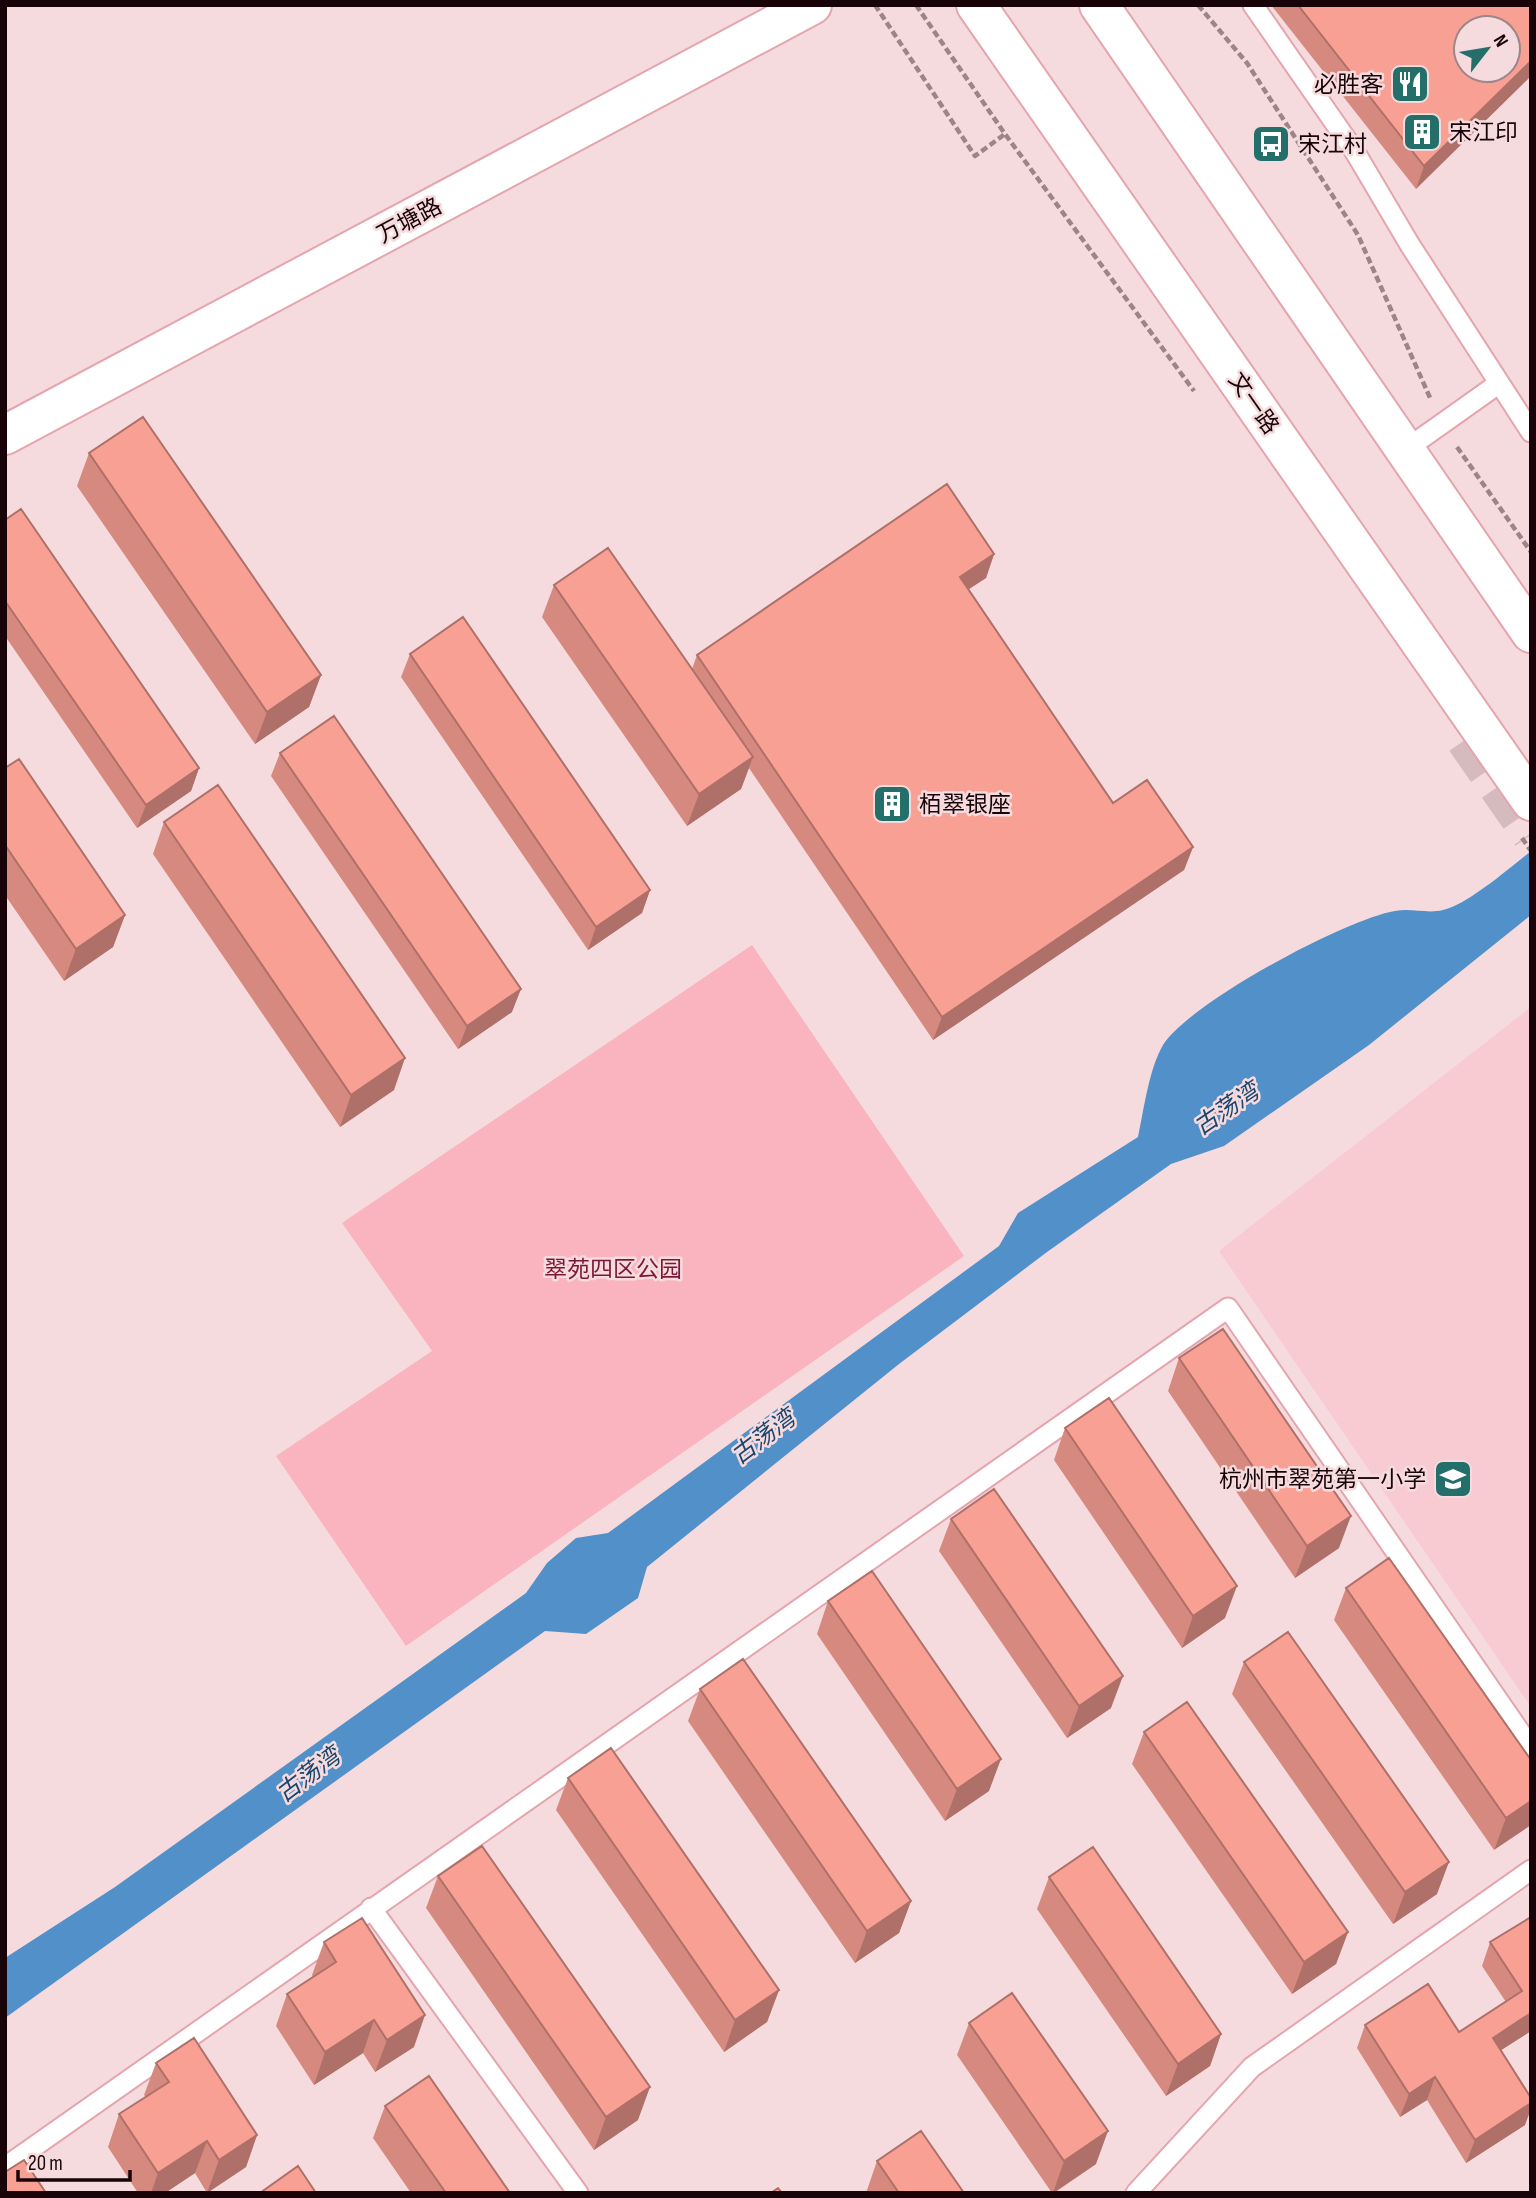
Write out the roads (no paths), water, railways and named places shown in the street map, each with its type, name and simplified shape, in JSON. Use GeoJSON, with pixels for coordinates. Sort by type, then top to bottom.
{"type":"FeatureCollection","features":[{"type":"Feature","properties":{"kind":"main road","name":"万塘路"},"geometry":{"type":"LineString","coordinates":[[5,435],[812,5]]}},
{"type":"Feature","properties":{"kind":"main road","name":"文一路"},"geometry":{"type":"LineString","coordinates":[[976,5],[1531,801]]}},
{"type":"Feature","properties":{"kind":"main road"},"geometry":{"type":"LineString","coordinates":[[1099,5],[1531,633]]}},
{"type":"Feature","properties":{"kind":"lane"},"geometry":{"type":"LineString","coordinates":[[1253,5],[1355,152],[1498,384],[1531,432]]}},
{"type":"Feature","properties":{"kind":"lane"},"geometry":{"type":"LineString","coordinates":[[1405,450],[1498,384]]}},
{"type":"Feature","properties":{"kind":"lane"},"geometry":{"type":"LineString","coordinates":[[5,2167],[1228,1308],[1531,1748]]}},
{"type":"Feature","properties":{"kind":"lane"},"geometry":{"type":"LineString","coordinates":[[1136,2193],[1252,2067],[1531,1870]]}},
{"type":"Feature","properties":{"kind":"lane"},"geometry":{"type":"LineString","coordinates":[[372,1908],[578,2193]]}},
{"type":"Feature","properties":{"kind":"water","name":"古荡湾"},"geometry":{"type":"Polygon","coordinates":[[[1531,851],[1531,915],[1369,1045],[1224,1146],[1171,1164],[1047,1252],[899,1364],[647,1567],[638,1598],[586,1634],[545,1631],[5,2018],[5,1958],[115,1887],[526,1593],[547,1563],[576,1538],[608,1533],[999,1246],[1018,1213],[1138,1137],[1151,1077],[1163,1045],[1203,1007],[1270,965],[1372,917],[1395,911],[1437,911],[1453,907],[1489,885],[1531,851]]]}},
{"type":"Feature","properties":{"kind":"tunnel"},"geometry":{"type":"LineString","coordinates":[[1465,740],[1531,835]]}},
{"type":"Feature","properties":{"kind":"place","name":"必胜客"},"geometry":{"type":"Point","coordinates":[1410,84]}},
{"type":"Feature","properties":{"kind":"place","name":"宋江印"},"geometry":{"type":"Point","coordinates":[1422,132]}},
{"type":"Feature","properties":{"kind":"place","name":"宋江村"},"geometry":{"type":"Point","coordinates":[1271,144]}},
{"type":"Feature","properties":{"kind":"place","name":"栢翠银座"},"geometry":{"type":"Point","coordinates":[892,804]}},
{"type":"Feature","properties":{"kind":"place","name":"杭州市翠苑第一小学"},"geometry":{"type":"Point","coordinates":[1453,1479]}},
{"type":"Feature","properties":{"kind":"park label","name":"翠苑四区公园"},"geometry":{"type":"Point","coordinates":[613,1269]}}]}
